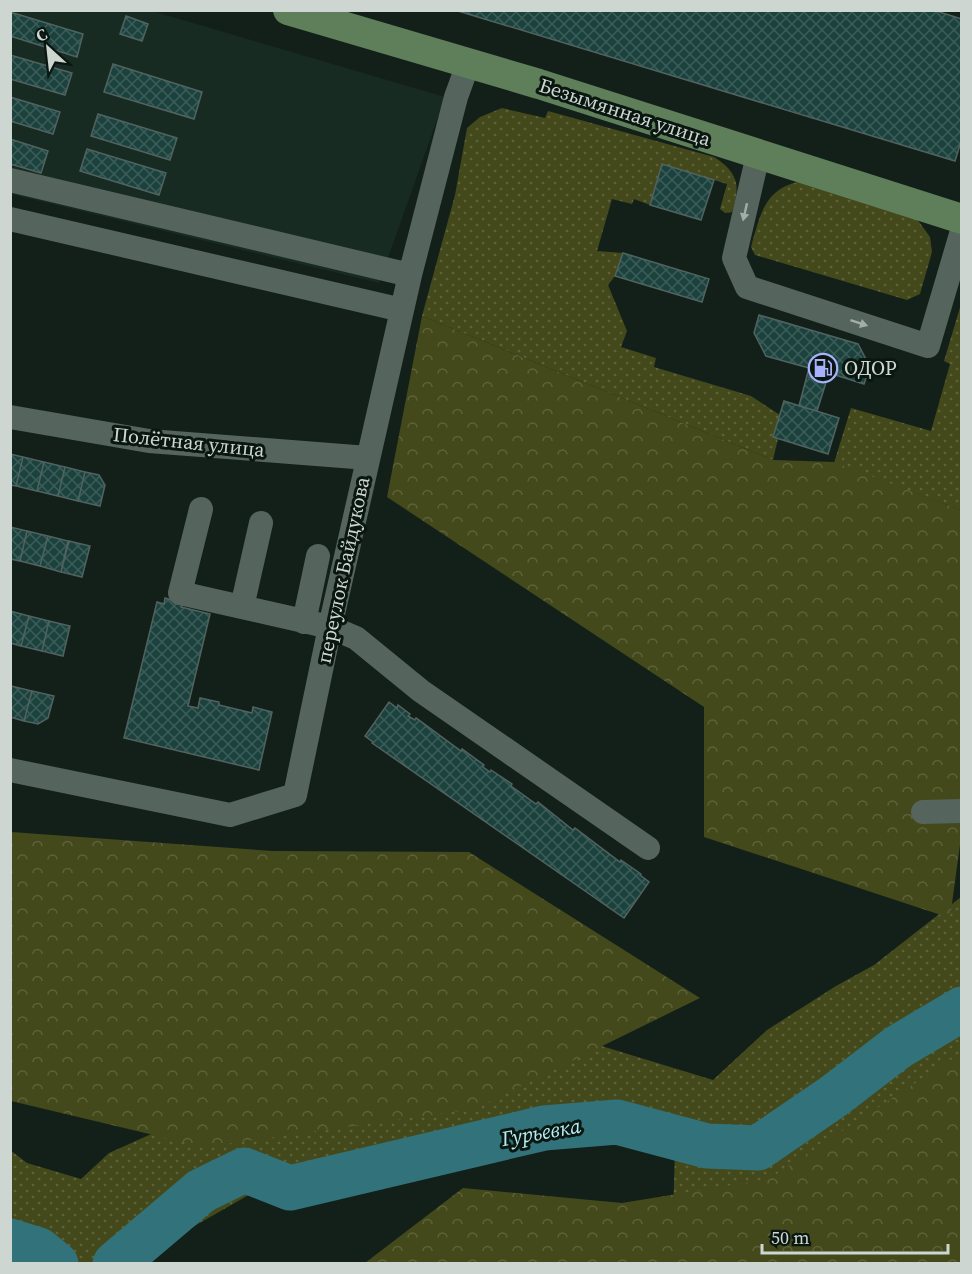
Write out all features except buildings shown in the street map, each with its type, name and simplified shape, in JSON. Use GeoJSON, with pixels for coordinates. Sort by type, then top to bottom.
{"type":"FeatureCollection","features":[{"type":"Feature","properties":{"kind":"main road","name":"Безымянная улица"},"geometry":{"type":"LineString","coordinates":[[288,10],[539,84],[962,219]]}},
{"type":"Feature","properties":{"kind":"street","name":"переулок Байдукова"},"geometry":{"type":"LineString","coordinates":[[10,770],[230,815],[295,795],[330,627],[410,275],[456,97],[468,64]]}},
{"type":"Feature","properties":{"kind":"street"},"geometry":{"type":"LineString","coordinates":[[758,155],[734,258],[747,286],[928,346],[962,231]]}},
{"type":"Feature","properties":{"kind":"street"},"geometry":{"type":"LineString","coordinates":[[10,180],[410,275]]}},
{"type":"Feature","properties":{"kind":"street"},"geometry":{"type":"LineString","coordinates":[[10,219],[402,310]]}},
{"type":"Feature","properties":{"kind":"street","name":"Полётная улица"},"geometry":{"type":"LineString","coordinates":[[10,417],[148,441],[368,458]]}},
{"type":"Feature","properties":{"kind":"street"},"geometry":{"type":"LineString","coordinates":[[201,509],[180,592],[330,627],[356,638],[421,691],[648,848]]}},
{"type":"Feature","properties":{"kind":"street"},"geometry":{"type":"LineString","coordinates":[[242,607],[261,523]]}},
{"type":"Feature","properties":{"kind":"street"},"geometry":{"type":"LineString","coordinates":[[304,622],[318,556]]}},
{"type":"Feature","properties":{"kind":"street"},"geometry":{"type":"LineString","coordinates":[[923,812],[962,811]]}},
{"type":"Feature","properties":{"kind":"shaded area"},"geometry":{"type":"Polygon","coordinates":[[[11,11],[152,11],[445,97],[379,283],[11,194],[11,11]]]}},
{"type":"Feature","properties":{"kind":"green space"},"geometry":{"type":"Polygon","coordinates":[[[502,108],[545,118],[548,111],[714,157],[733,174],[737,187],[735,203],[732,212],[725,213],[720,209],[727,184],[662,164],[650,205],[634,199],[632,204],[612,199],[597,251],[623,253],[615,276],[608,285],[627,331],[621,347],[656,358],[654,367],[751,396],[783,417],[773,460],[422,316],[455,195],[467,128],[480,117],[502,108]]]}},
{"type":"Feature","properties":{"kind":"green space"},"geometry":{"type":"Polygon","coordinates":[[[804,181],[914,215],[930,237],[932,252],[920,294],[907,300],[755,255],[751,247],[766,204],[781,189],[804,181]]]}},
{"type":"Feature","properties":{"kind":"green space"},"geometry":{"type":"Polygon","coordinates":[[[961,304],[961,510],[834,463],[851,408],[931,431],[950,364],[944,361],[961,304]]]}},
{"type":"Feature","properties":{"kind":"green space"},"geometry":{"type":"Polygon","coordinates":[[[422,316],[773,460],[834,462],[961,510],[962,830],[950,918],[704,837],[704,707],[387,497],[422,316]]]}},
{"type":"Feature","properties":{"kind":"green space"},"geometry":{"type":"Polygon","coordinates":[[[11,832],[272,851],[469,852],[700,998],[474,1109],[204,1147],[11,1101],[11,832]]]}},
{"type":"Feature","properties":{"kind":"green space"},"geometry":{"type":"Polygon","coordinates":[[[961,897],[961,1124],[673,1219],[675,1149],[625,1131],[507,1145],[481,1160],[396,1183],[294,1195],[268,1184],[184,1232],[147,1263],[11,1263],[10,1150],[27,1163],[81,1179],[109,1153],[158,1131],[595,1044],[713,1080],[767,1030],[874,965],[961,897]]]}},
{"type":"Feature","properties":{"kind":"green space"},"geometry":{"type":"Polygon","coordinates":[[[961,1053],[961,1263],[365,1263],[463,1188],[622,1203],[769,1179],[961,1053]]]}},
{"type":"Feature","properties":{"kind":"waterway","name":"Гурьевка"},"geometry":{"type":"LineString","coordinates":[[115,1264],[201,1191],[244,1170],[290,1188],[544,1128],[617,1122],[707,1146],[758,1148],[834,1096],[898,1047],[962,1009]]}},
{"type":"Feature","properties":{"kind":"waterway","name":"Гурьевка"},"geometry":{"type":"LineString","coordinates":[[10,1241],[39,1250],[56,1264]]}},
{"type":"Feature","properties":{"kind":"place","name":"ОДОР"},"geometry":{"type":"Point","coordinates":[823,368]}}]}
